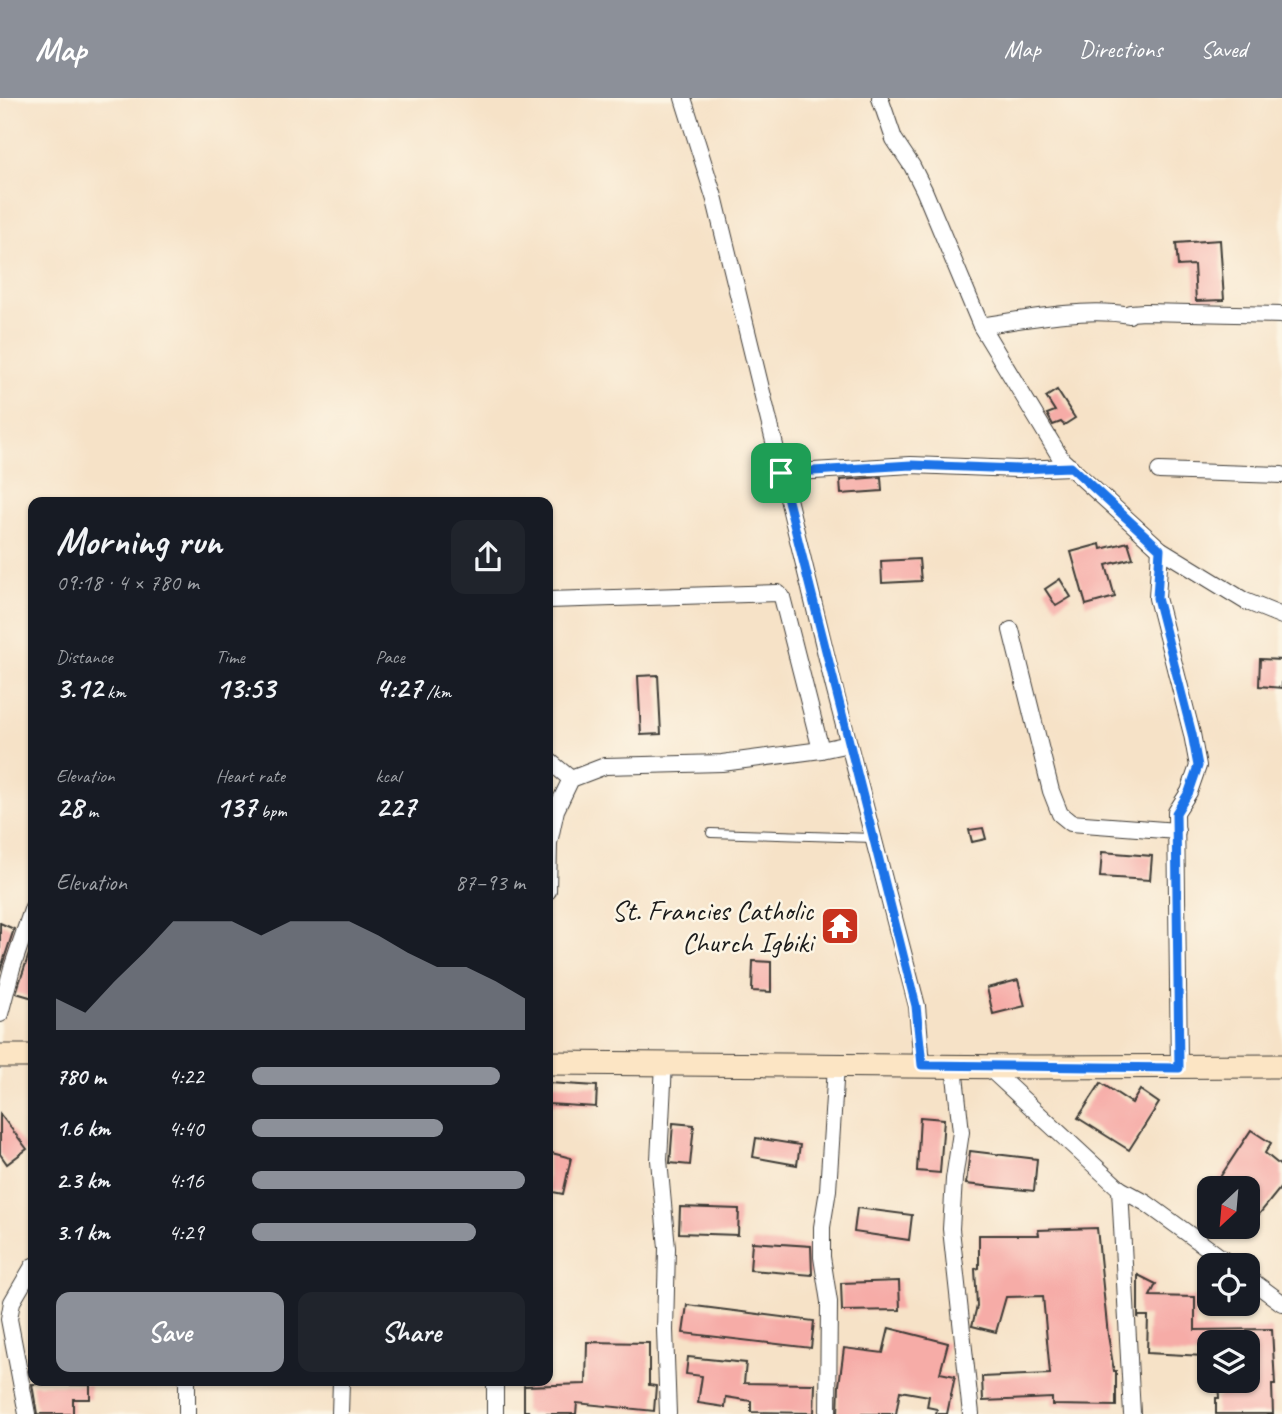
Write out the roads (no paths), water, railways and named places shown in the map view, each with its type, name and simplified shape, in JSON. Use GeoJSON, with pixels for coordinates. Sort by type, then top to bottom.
{"type":"FeatureCollection","features":[{"type":"Feature","properties":{"kind":"street"},"geometry":{"type":"LineString","coordinates":[[683,98],[715,200],[916,1006],[922,1065]]}},
{"type":"Feature","properties":{"kind":"street"},"geometry":{"type":"LineString","coordinates":[[880,98],[894,139],[924,190],[981,326],[1062,460],[1160,549],[1245,601],[1282,616]]}},
{"type":"Feature","properties":{"kind":"street"},"geometry":{"type":"LineString","coordinates":[[981,326],[1101,312],[1129,315],[1135,312],[1282,315]]}},
{"type":"Feature","properties":{"kind":"street"},"geometry":{"type":"LineString","coordinates":[[781,473],[911,465],[1018,469],[1071,467]]}},
{"type":"Feature","properties":{"kind":"street"},"geometry":{"type":"LineString","coordinates":[[1159,471],[1282,475]]}},
{"type":"Feature","properties":{"kind":"street"},"geometry":{"type":"LineString","coordinates":[[1160,549],[1157,598],[1198,766],[1189,792],[1176,813],[1179,1068]]}},
{"type":"Feature","properties":{"kind":"street"},"geometry":{"type":"LineString","coordinates":[[553,600],[778,593],[782,597],[821,750]]}},
{"type":"Feature","properties":{"kind":"street"},"geometry":{"type":"LineString","coordinates":[[1011,630],[1051,791],[1060,814],[1071,823],[1177,831]]}},
{"type":"Feature","properties":{"kind":"street"},"geometry":{"type":"LineString","coordinates":[[553,808],[572,779],[605,766],[722,763],[849,744]]}},
{"type":"Feature","properties":{"kind":"street"},"geometry":{"type":"LineString","coordinates":[[553,763],[572,779]]}},
{"type":"Feature","properties":{"kind":"street"},"geometry":{"type":"LineString","coordinates":[[0,1014],[28,922]]}},
{"type":"Feature","properties":{"kind":"street"},"geometry":{"type":"LineString","coordinates":[[0,1048],[28,1056]]}},
{"type":"Feature","properties":{"kind":"street"},"geometry":{"type":"LineString","coordinates":[[0,1059],[28,1056]]}},
{"type":"Feature","properties":{"kind":"street"},"geometry":{"type":"LineString","coordinates":[[553,1063],[1179,1068],[1282,1066]]}},
{"type":"Feature","properties":{"kind":"street"},"geometry":{"type":"LineString","coordinates":[[664,1064],[659,1160],[667,1248],[665,1330],[668,1414]]}},
{"type":"Feature","properties":{"kind":"street"},"geometry":{"type":"LineString","coordinates":[[828,1414],[829,1302],[822,1257],[822,1227],[828,1190],[836,1066]]}},
{"type":"Feature","properties":{"kind":"street"},"geometry":{"type":"LineString","coordinates":[[954,1066],[961,1132],[954,1179],[951,1229],[971,1414]]}},
{"type":"Feature","properties":{"kind":"street"},"geometry":{"type":"LineString","coordinates":[[988,1067],[1120,1189],[1146,1203],[1215,1253]]}},
{"type":"Feature","properties":{"kind":"street"},"geometry":{"type":"LineString","coordinates":[[1120,1189],[1132,1414]]}},
{"type":"Feature","properties":{"kind":"street"},"geometry":{"type":"LineString","coordinates":[[27,1414],[27,1380],[5,1319],[28,1275]]}},
{"type":"Feature","properties":{"kind":"street"},"geometry":{"type":"LineString","coordinates":[[1260,1287],[1282,1303]]}},
{"type":"Feature","properties":{"kind":"street"},"geometry":{"type":"LineString","coordinates":[[187,1386],[187,1414]]}},
{"type":"Feature","properties":{"kind":"street"},"geometry":{"type":"LineString","coordinates":[[340,1414],[341,1386]]}},
{"type":"Feature","properties":{"kind":"street"},"geometry":{"type":"LineString","coordinates":[[495,1386],[495,1414]]}},
{"type":"Feature","properties":{"kind":"lane"},"geometry":{"type":"LineString","coordinates":[[711,833],[873,838]]}},
{"type":"Feature","properties":{"kind":"place","name":"St. Francies Catholic Church Igbiki"},"geometry":{"type":"Point","coordinates":[840,926]}}]}
